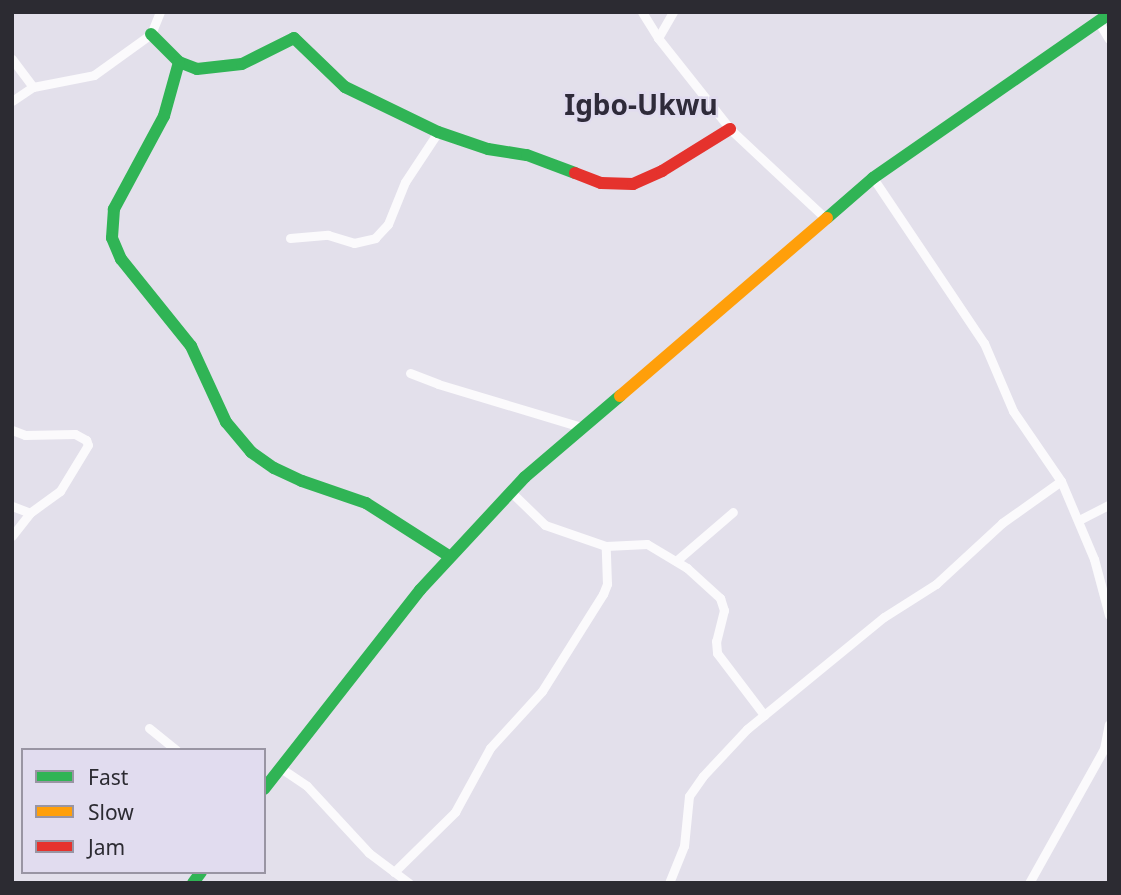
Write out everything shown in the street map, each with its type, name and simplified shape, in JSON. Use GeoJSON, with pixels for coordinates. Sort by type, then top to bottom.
{"type":"FeatureCollection","features":[{"type":"Feature","properties":{"kind":"street"},"geometry":{"type":"LineString","coordinates":[[12,101],[33,87],[94,75],[151,34],[160,12]]}},
{"type":"Feature","properties":{"kind":"street"},"geometry":{"type":"LineString","coordinates":[[642,12],[657,38],[730,130],[825,218]]}},
{"type":"Feature","properties":{"kind":"street"},"geometry":{"type":"LineString","coordinates":[[657,38],[673,12]]}},
{"type":"Feature","properties":{"kind":"street"},"geometry":{"type":"LineString","coordinates":[[266,787],[449,556],[511,492],[581,427],[873,178],[1103,18],[1109,39]]}},
{"type":"Feature","properties":{"kind":"street"},"geometry":{"type":"LineString","coordinates":[[151,34],[179,62],[197,69],[218,69],[242,64],[294,38],[345,87],[438,132],[488,149],[527,155],[601,183],[633,184],[662,171],[730,130]]}},
{"type":"Feature","properties":{"kind":"street"},"geometry":{"type":"LineString","coordinates":[[12,59],[33,87]]}},
{"type":"Feature","properties":{"kind":"street"},"geometry":{"type":"LineString","coordinates":[[179,62],[174,88],[164,116],[114,209],[112,238],[121,259],[191,346],[226,422],[251,452],[293,477],[366,503],[449,556]]}},
{"type":"Feature","properties":{"kind":"street"},"geometry":{"type":"LineString","coordinates":[[290,238],[328,235],[354,243],[375,238],[388,224],[405,182],[438,132]]}},
{"type":"Feature","properties":{"kind":"street"},"geometry":{"type":"LineString","coordinates":[[873,178],[984,343],[1013,411],[1060,481],[1079,520],[1109,615]]}},
{"type":"Feature","properties":{"kind":"street"},"geometry":{"type":"LineString","coordinates":[[410,373],[581,427]]}},
{"type":"Feature","properties":{"kind":"street"},"geometry":{"type":"LineString","coordinates":[[12,430],[24,435],[75,434],[86,440],[88,445],[60,491],[30,513],[12,536]]}},
{"type":"Feature","properties":{"kind":"street"},"geometry":{"type":"LineString","coordinates":[[669,883],[684,846],[689,796],[703,776],[764,715],[884,617],[936,584],[994,530],[1060,481]]}},
{"type":"Feature","properties":{"kind":"street"},"geometry":{"type":"LineString","coordinates":[[511,492],[545,525],[606,546],[647,544],[676,561],[720,598],[724,610],[716,642],[717,653],[764,715]]}},
{"type":"Feature","properties":{"kind":"street"},"geometry":{"type":"LineString","coordinates":[[1079,520],[1109,505]]}},
{"type":"Feature","properties":{"kind":"street"},"geometry":{"type":"LineString","coordinates":[[12,506],[30,513]]}},
{"type":"Feature","properties":{"kind":"street"},"geometry":{"type":"LineString","coordinates":[[676,561],[733,512]]}},
{"type":"Feature","properties":{"kind":"street"},"geometry":{"type":"LineString","coordinates":[[394,872],[455,812],[490,748],[542,691],[603,594],[607,584],[606,546]]}},
{"type":"Feature","properties":{"kind":"street"},"geometry":{"type":"LineString","coordinates":[[1029,883],[1104,749],[1109,724]]}},
{"type":"Feature","properties":{"kind":"street"},"geometry":{"type":"LineString","coordinates":[[149,728],[174,748]]}},
{"type":"Feature","properties":{"kind":"street"},"geometry":{"type":"LineString","coordinates":[[282,769],[307,786],[369,853],[410,883]]}},
{"type":"Feature","properties":{"kind":"traffic: fast"},"geometry":{"type":"LineString","coordinates":[[827,218],[873,178],[1109,14]]}},
{"type":"Feature","properties":{"kind":"traffic: fast"},"geometry":{"type":"LineString","coordinates":[[151,34],[179,62],[197,69],[242,64],[294,38],[345,87],[438,132],[488,149],[527,155],[575,173]]}},
{"type":"Feature","properties":{"kind":"traffic: fast"},"geometry":{"type":"LineString","coordinates":[[179,62],[164,116],[114,209],[112,238],[121,259],[191,346],[226,422],[251,452],[274,468],[302,481],[366,503],[449,556]]}},
{"type":"Feature","properties":{"kind":"traffic: fast"},"geometry":{"type":"LineString","coordinates":[[266,786],[420,590],[525,477],[620,396]]}},
{"type":"Feature","properties":{"kind":"traffic: fast"},"geometry":{"type":"LineString","coordinates":[[193,883],[200,874]]}},
{"type":"Feature","properties":{"kind":"traffic: slow"},"geometry":{"type":"LineString","coordinates":[[620,396],[827,218]]}},
{"type":"Feature","properties":{"kind":"traffic: jam"},"geometry":{"type":"LineString","coordinates":[[575,173],[601,183],[633,184],[662,171],[730,129]]}},
{"type":"Feature","properties":{"kind":"district","name":"Igbo-Ukwu"},"geometry":{"type":"Point","coordinates":[641,104]}}]}
